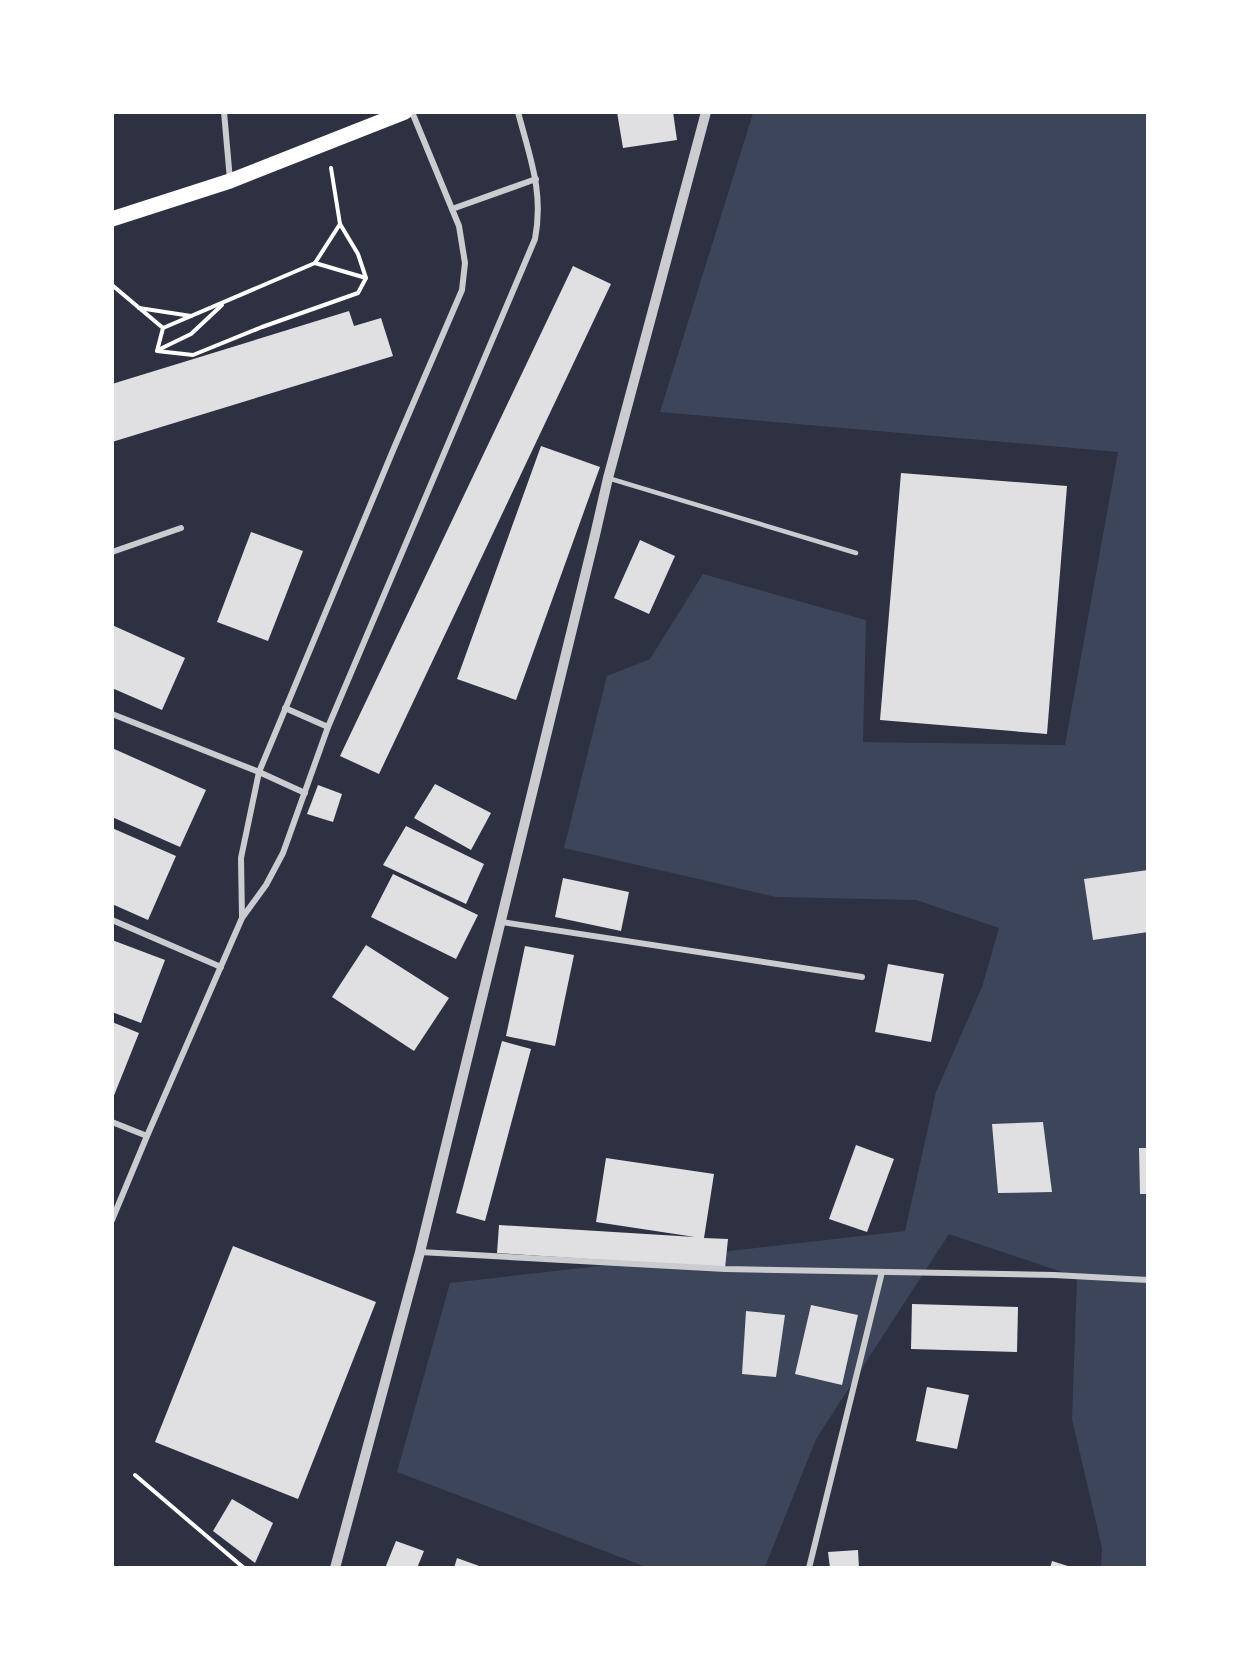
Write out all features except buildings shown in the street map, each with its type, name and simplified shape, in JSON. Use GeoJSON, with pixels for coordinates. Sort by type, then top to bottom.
{"type":"FeatureCollection","features":[{"type":"Feature","properties":{"kind":"main road"},"geometry":{"type":"LineString","coordinates":[[112,219],[230,181],[405,112]]}},
{"type":"Feature","properties":{"kind":"street"},"geometry":{"type":"LineString","coordinates":[[224,112],[230,181]]}},
{"type":"Feature","properties":{"kind":"street"},"geometry":{"type":"LineString","coordinates":[[242,918],[240,858],[259,772],[462,290],[465,263],[463,241],[452,208],[412,112]]}},
{"type":"Feature","properties":{"kind":"street"},"geometry":{"type":"LineString","coordinates":[[112,1220],[242,918],[276,869],[328,727],[535,239],[539,219],[539,195],[518,112]]}},
{"type":"Feature","properties":{"kind":"street"},"geometry":{"type":"LineString","coordinates":[[335,1568],[420,1252],[608,478],[706,112]]}},
{"type":"Feature","properties":{"kind":"street"},"geometry":{"type":"LineString","coordinates":[[452,208],[536,179]]}},
{"type":"Feature","properties":{"kind":"street"},"geometry":{"type":"LineString","coordinates":[[112,552],[181,528]]}},
{"type":"Feature","properties":{"kind":"street"},"geometry":{"type":"LineString","coordinates":[[285,708],[328,727]]}},
{"type":"Feature","properties":{"kind":"street"},"geometry":{"type":"LineString","coordinates":[[112,714],[259,772],[305,793]]}},
{"type":"Feature","properties":{"kind":"street"},"geometry":{"type":"LineString","coordinates":[[112,920],[221,967]]}},
{"type":"Feature","properties":{"kind":"street"},"geometry":{"type":"LineString","coordinates":[[502,922],[862,977]]}},
{"type":"Feature","properties":{"kind":"street"},"geometry":{"type":"LineString","coordinates":[[112,1122],[147,1136]]}},
{"type":"Feature","properties":{"kind":"street"},"geometry":{"type":"LineString","coordinates":[[420,1252],[725,1269],[1054,1275],[1148,1280]]}},
{"type":"Feature","properties":{"kind":"street"},"geometry":{"type":"LineString","coordinates":[[809,1568],[882,1272]]}},
{"type":"Feature","properties":{"kind":"lane"},"geometry":{"type":"LineString","coordinates":[[608,478],[856,553]]}},
{"type":"Feature","properties":{"kind":"path"},"geometry":{"type":"LineString","coordinates":[[158,351],[192,355],[358,293],[366,278],[358,254],[340,224],[327,143]]}},
{"type":"Feature","properties":{"kind":"path"},"geometry":{"type":"LineString","coordinates":[[163,328],[315,263],[340,224]]}},
{"type":"Feature","properties":{"kind":"path"},"geometry":{"type":"LineString","coordinates":[[315,263],[366,278]]}},
{"type":"Feature","properties":{"kind":"path"},"geometry":{"type":"LineString","coordinates":[[112,285],[163,328]]}},
{"type":"Feature","properties":{"kind":"path"},"geometry":{"type":"LineString","coordinates":[[158,351],[191,334],[225,302]]}},
{"type":"Feature","properties":{"kind":"path"},"geometry":{"type":"LineString","coordinates":[[139,308],[192,316]]}},
{"type":"Feature","properties":{"kind":"path"},"geometry":{"type":"LineString","coordinates":[[158,351],[163,328]]}},
{"type":"Feature","properties":{"kind":"path"},"geometry":{"type":"LineString","coordinates":[[135,1475],[244,1568]]}},
{"type":"Feature","properties":{"kind":"shaded area"},"geometry":{"type":"Polygon","coordinates":[[[753,113],[1147,113],[1147,1567],[1101,1567],[1102,1548],[1072,1419],[1077,1277],[949,1234],[816,1439],[765,1567],[646,1567],[397,1472],[450,1283],[905,1231],[936,1092],[982,987],[999,928],[916,900],[776,897],[564,848],[607,676],[650,659],[703,574],[866,620],[863,742],[1065,745],[1118,452],[660,412],[753,113]]]}}]}
